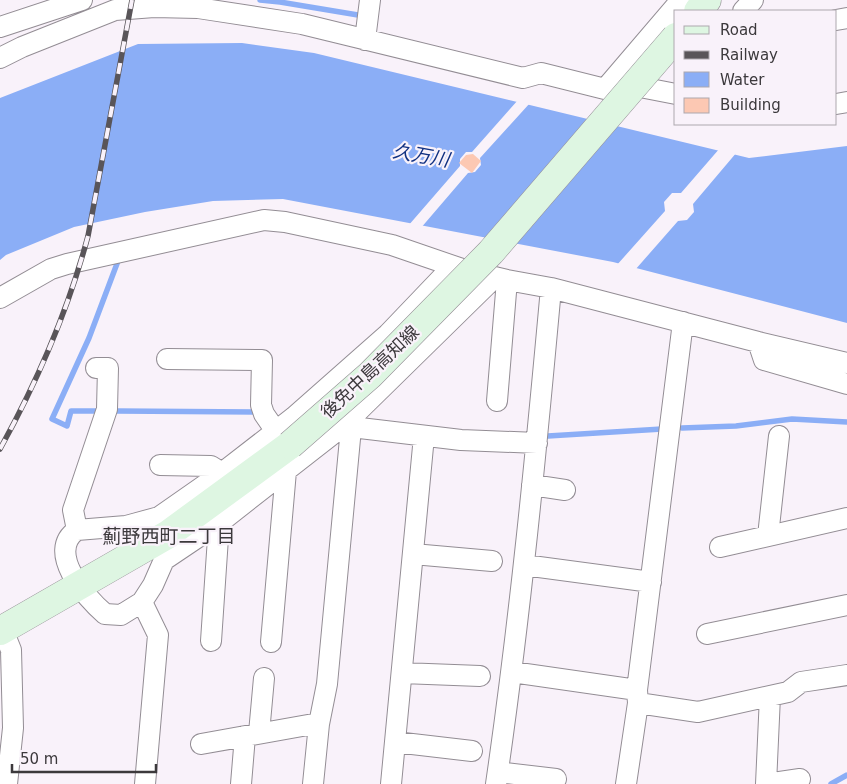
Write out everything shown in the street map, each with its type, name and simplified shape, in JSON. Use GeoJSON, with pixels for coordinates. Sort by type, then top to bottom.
{"type":"FeatureCollection","features":[{"type":"Feature","properties":{"kind":"main road"},"geometry":{"type":"LineString","coordinates":[[699,10],[707,0]]}},
{"type":"Feature","properties":{"kind":"main road","name":"後免中島高知線"},"geometry":{"type":"LineString","coordinates":[[1,630],[167,535],[284,449],[370,375],[491,252],[674,39]]}},
{"type":"Feature","properties":{"kind":"street"},"geometry":{"type":"LineString","coordinates":[[0,27],[82,0]]}},
{"type":"Feature","properties":{"kind":"street"},"geometry":{"type":"LineString","coordinates":[[365,40],[370,0]]}},
{"type":"Feature","properties":{"kind":"street"},"geometry":{"type":"LineString","coordinates":[[605,90],[682,0]]}},
{"type":"Feature","properties":{"kind":"street"},"geometry":{"type":"LineString","coordinates":[[744,10],[753,0]]}},
{"type":"Feature","properties":{"kind":"street"},"geometry":{"type":"LineString","coordinates":[[0,58],[22,47],[115,10],[199,4],[302,24],[523,78],[541,73],[605,90],[640,87],[674,90]]}},
{"type":"Feature","properties":{"kind":"street"},"geometry":{"type":"LineString","coordinates":[[0,298],[51,269],[67,264],[264,220],[285,222],[392,245],[464,265],[501,279],[551,288],[758,342],[847,363]]}},
{"type":"Feature","properties":{"kind":"street"},"geometry":{"type":"LineString","coordinates":[[271,642],[284,449],[294,416],[464,265]]}},
{"type":"Feature","properties":{"kind":"street"},"geometry":{"type":"LineString","coordinates":[[284,449],[219,523],[164,560],[153,585],[142,602],[132,610],[121,615],[105,614],[95,606],[69,569],[64,548],[70,535],[77,530],[126,526],[159,517],[222,473],[284,449],[347,427],[501,279]]}},
{"type":"Feature","properties":{"kind":"street"},"geometry":{"type":"LineString","coordinates":[[497,401],[501,279]]}},
{"type":"Feature","properties":{"kind":"street"},"geometry":{"type":"LineString","coordinates":[[551,288],[524,565],[512,672],[497,778],[556,779]]}},
{"type":"Feature","properties":{"kind":"street"},"geometry":{"type":"LineString","coordinates":[[626,784],[682,322]]}},
{"type":"Feature","properties":{"kind":"street"},"geometry":{"type":"LineString","coordinates":[[758,342],[764,360],[847,384]]}},
{"type":"Feature","properties":{"kind":"street"},"geometry":{"type":"LineString","coordinates":[[167,359],[262,360],[261,405],[264,414],[284,449]]}},
{"type":"Feature","properties":{"kind":"street"},"geometry":{"type":"LineString","coordinates":[[77,530],[73,510],[108,408],[108,368],[96,368]]}},
{"type":"Feature","properties":{"kind":"street"},"geometry":{"type":"LineString","coordinates":[[347,427],[461,440],[537,442]]}},
{"type":"Feature","properties":{"kind":"street"},"geometry":{"type":"LineString","coordinates":[[313,784],[319,723],[327,684],[347,427]]}},
{"type":"Feature","properties":{"kind":"street"},"geometry":{"type":"LineString","coordinates":[[391,784],[424,436]]}},
{"type":"Feature","properties":{"kind":"street"},"geometry":{"type":"LineString","coordinates":[[768,536],[779,436]]}},
{"type":"Feature","properties":{"kind":"street"},"geometry":{"type":"LineString","coordinates":[[160,465],[211,466],[222,473]]}},
{"type":"Feature","properties":{"kind":"street"},"geometry":{"type":"LineString","coordinates":[[532,485],[565,490]]}},
{"type":"Feature","properties":{"kind":"street"},"geometry":{"type":"LineString","coordinates":[[720,547],[847,518]]}},
{"type":"Feature","properties":{"kind":"street"},"geometry":{"type":"LineString","coordinates":[[211,641],[219,523]]}},
{"type":"Feature","properties":{"kind":"street"},"geometry":{"type":"LineString","coordinates":[[413,554],[492,562]]}},
{"type":"Feature","properties":{"kind":"street"},"geometry":{"type":"LineString","coordinates":[[524,565],[651,582]]}},
{"type":"Feature","properties":{"kind":"street"},"geometry":{"type":"LineString","coordinates":[[142,602],[158,635],[145,784]]}},
{"type":"Feature","properties":{"kind":"street"},"geometry":{"type":"LineString","coordinates":[[707,634],[847,605]]}},
{"type":"Feature","properties":{"kind":"street"},"geometry":{"type":"LineString","coordinates":[[1,630],[11,650],[13,728],[7,784]]}},
{"type":"Feature","properties":{"kind":"street"},"geometry":{"type":"LineString","coordinates":[[512,672],[637,696],[698,712],[788,692],[801,682],[847,675]]}},
{"type":"Feature","properties":{"kind":"street"},"geometry":{"type":"LineString","coordinates":[[402,673],[480,676]]}},
{"type":"Feature","properties":{"kind":"street"},"geometry":{"type":"LineString","coordinates":[[241,784],[264,678]]}},
{"type":"Feature","properties":{"kind":"street"},"geometry":{"type":"LineString","coordinates":[[770,696],[765,784],[800,779]]}},
{"type":"Feature","properties":{"kind":"street"},"geometry":{"type":"LineString","coordinates":[[201,744],[319,723]]}},
{"type":"Feature","properties":{"kind":"street"},"geometry":{"type":"LineString","coordinates":[[395,742],[472,751]]}},
{"type":"Feature","properties":{"kind":"water","name":"久万川"},"geometry":{"type":"Polygon","coordinates":[[[242,43],[314,53],[749,158],[847,146],[847,323],[613,262],[283,199],[213,201],[145,212],[74,227],[6,255],[0,260],[0,98],[138,44],[242,43]]]}},
{"type":"Feature","properties":{"kind":"pier"},"geometry":{"type":"Polygon","coordinates":[[[518,100],[530,103],[480,158],[481,165],[475,172],[468,173],[420,229],[408,226],[460,166],[460,159],[466,152],[472,152],[518,100]]]}},
{"type":"Feature","properties":{"kind":"pier"},"geometry":{"type":"Polygon","coordinates":[[[720,148],[737,152],[693,204],[694,212],[687,220],[678,221],[635,270],[616,266],[665,211],[664,202],[672,193],[681,193],[720,148]]]}},
{"type":"Feature","properties":{"kind":"building"},"geometry":{"type":"Polygon","coordinates":[[[473,154],[481,161],[472,173],[459,163],[466,155],[473,154]]]}},
{"type":"Feature","properties":{"kind":"waterway"},"geometry":{"type":"LineString","coordinates":[[260,0],[358,15]]}},
{"type":"Feature","properties":{"kind":"waterway"},"geometry":{"type":"LineString","coordinates":[[96,411],[71,411],[67,426],[52,419],[89,338],[118,261]]}},
{"type":"Feature","properties":{"kind":"waterway"},"geometry":{"type":"LineString","coordinates":[[117,411],[255,412]]}},
{"type":"Feature","properties":{"kind":"waterway"},"geometry":{"type":"LineString","coordinates":[[682,428],[736,426],[792,419],[847,422]]}},
{"type":"Feature","properties":{"kind":"waterway"},"geometry":{"type":"LineString","coordinates":[[548,436],[662,429]]}},
{"type":"Feature","properties":{"kind":"waterway"},"geometry":{"type":"LineString","coordinates":[[831,784],[847,775]]}},
{"type":"Feature","properties":{"kind":"railway"},"geometry":{"type":"LineString","coordinates":[[0,449],[39,372],[61,319],[80,264],[88,236],[132,0]]}},
{"type":"Feature","properties":{"kind":"district","name":"薊野西町二丁目"},"geometry":{"type":"Point","coordinates":[169,536]}}]}
